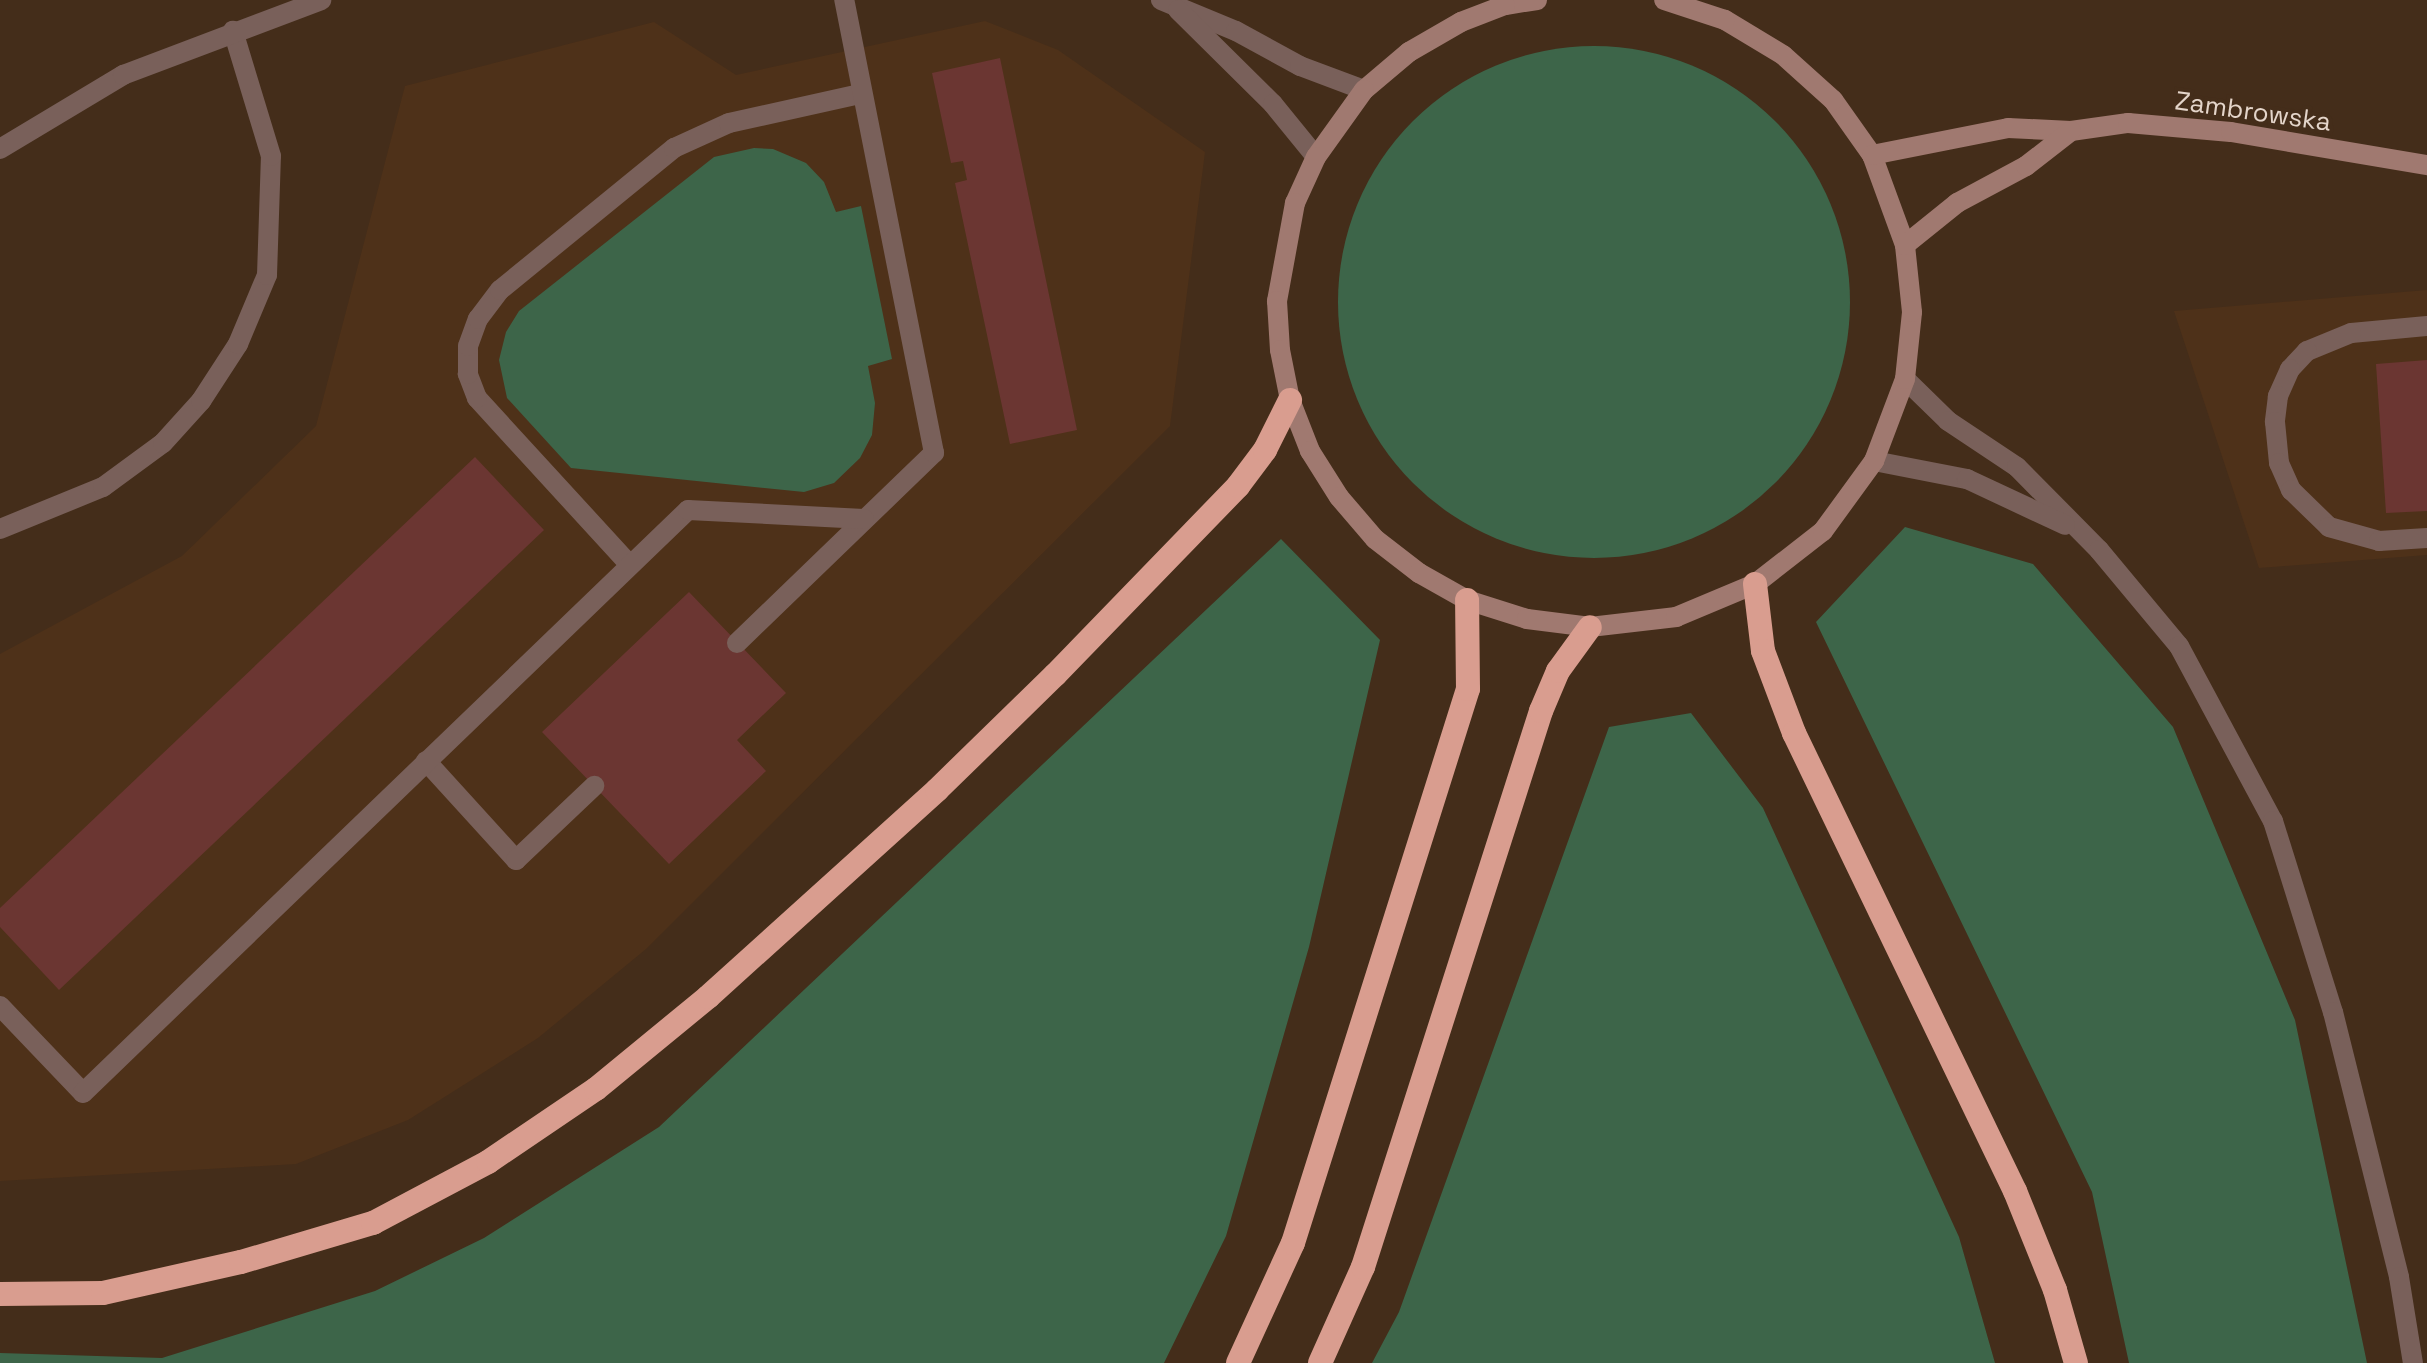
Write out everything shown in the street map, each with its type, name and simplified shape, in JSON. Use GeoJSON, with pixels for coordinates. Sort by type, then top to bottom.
{"type":"FeatureCollection","features":[{"type":"Feature","properties":{"kind":"highway"},"geometry":{"type":"LineString","coordinates":[[0,1294],[103,1293],[241,1262],[373,1223],[488,1162],[596,1089],[708,997],[937,790],[1044,686],[1238,486],[1265,450],[1290,400]]}},
{"type":"Feature","properties":{"kind":"highway"},"geometry":{"type":"LineString","coordinates":[[1755,584],[1763,651],[1794,733],[2015,1191],[2055,1290],[2076,1363]]}},
{"type":"Feature","properties":{"kind":"highway"},"geometry":{"type":"LineString","coordinates":[[1238,1363],[1293,1243],[1468,689],[1467,600]]}},
{"type":"Feature","properties":{"kind":"highway"},"geometry":{"type":"LineString","coordinates":[[1320,1363],[1363,1267],[1541,711],[1558,671],[1590,627]]}},
{"type":"Feature","properties":{"kind":"main road"},"geometry":{"type":"LineString","coordinates":[[1537,0],[1505,2],[1461,22],[1409,52],[1364,90],[1316,157],[1295,203],[1280,276],[1280,350],[1290,400],[1310,451],[1339,497],[1375,539],[1419,573],[1467,600],[1527,619],[1590,627],[1676,617],[1755,584],[1823,531],[1874,461],[1905,379],[1912,312],[1905,245],[1872,155],[1833,100],[1783,55],[1725,20],[1664,0]]}},
{"type":"Feature","properties":{"kind":"main road","name":"Zambrowska"},"geometry":{"type":"LineString","coordinates":[[1872,155],[2008,128],[2071,131],[2128,123],[2231,132],[2427,165]]}},
{"type":"Feature","properties":{"kind":"main road","name":"Zambrowska"},"geometry":{"type":"LineString","coordinates":[[1905,245],[1957,203],[2026,166],[2071,131]]}},
{"type":"Feature","properties":{"kind":"street"},"geometry":{"type":"LineString","coordinates":[[0,149],[123,75],[321,0]]}},
{"type":"Feature","properties":{"kind":"street"},"geometry":{"type":"LineString","coordinates":[[737,643],[934,453],[860,94],[844,0]]}},
{"type":"Feature","properties":{"kind":"street"},"geometry":{"type":"LineString","coordinates":[[1168,4],[1236,31],[1300,66],[1364,90]]}},
{"type":"Feature","properties":{"kind":"street"},"geometry":{"type":"LineString","coordinates":[[1168,4],[1273,104],[1316,157]]}},
{"type":"Feature","properties":{"kind":"street"},"geometry":{"type":"LineString","coordinates":[[0,529],[103,487],[163,443],[201,401],[238,344],[267,275],[271,156],[233,31]]}},
{"type":"Feature","properties":{"kind":"street"},"geometry":{"type":"LineString","coordinates":[[629,564],[477,398],[468,374],[468,346],[478,319],[500,290],[674,148],[729,123],[860,94]]}},
{"type":"Feature","properties":{"kind":"street"},"geometry":{"type":"LineString","coordinates":[[2427,326],[2351,333],[2307,351],[2290,369],[2278,396],[2275,422],[2279,463],[2291,490],[2329,527],[2379,541],[2427,538]]}},
{"type":"Feature","properties":{"kind":"street"},"geometry":{"type":"LineString","coordinates":[[1905,379],[1948,421],[2017,467],[2073,528],[2099,550],[2179,646],[2273,821],[2333,1012],[2399,1277],[2413,1363]]}},
{"type":"Feature","properties":{"kind":"street"},"geometry":{"type":"LineString","coordinates":[[1874,461],[1967,479],[2073,528]]}},
{"type":"Feature","properties":{"kind":"street"},"geometry":{"type":"LineString","coordinates":[[0,1006],[83,1093],[688,510],[864,519]]}},
{"type":"Feature","properties":{"kind":"street"},"geometry":{"type":"LineString","coordinates":[[426,761],[516,860],[594,786]]}},
{"type":"Feature","properties":{"kind":"shaded area"},"geometry":{"type":"Polygon","coordinates":[[[985,21],[1058,50],[1205,152],[1170,426],[646,949],[538,1038],[408,1120],[296,1164],[0,1181],[0,654],[182,556],[316,426],[405,86],[654,22],[736,75],[985,21]]]}},
{"type":"Feature","properties":{"kind":"shaded area"},"geometry":{"type":"Polygon","coordinates":[[[2427,290],[2427,555],[2259,568],[2174,311],[2427,290]]]}},
{"type":"Feature","properties":{"kind":"green space"},"geometry":{"type":"Polygon","coordinates":[[[1594,46],[1644,51],[1692,66],[1736,90],[1775,121],[1806,160],[1830,204],[1845,252],[1850,302],[1845,352],[1830,400],[1806,444],[1775,483],[1736,514],[1692,538],[1644,553],[1594,558],[1544,553],[1496,538],[1452,514],[1413,483],[1382,444],[1358,400],[1343,352],[1338,302],[1343,252],[1358,204],[1382,160],[1413,121],[1452,90],[1496,66],[1544,51],[1594,46]]]}},
{"type":"Feature","properties":{"kind":"green space"},"geometry":{"type":"Polygon","coordinates":[[[754,148],[773,149],[806,163],[824,182],[836,212],[861,206],[892,359],[868,366],[875,403],[872,435],[860,458],[834,483],[804,492],[571,468],[507,398],[499,360],[506,332],[519,311],[714,157],[754,148]]]}},
{"type":"Feature","properties":{"kind":"green space"},"geometry":{"type":"Polygon","coordinates":[[[1905,527],[2033,564],[2173,727],[2295,1020],[2367,1363],[2129,1363],[2092,1192],[1816,622],[1905,527]]]}},
{"type":"Feature","properties":{"kind":"green space"},"geometry":{"type":"Polygon","coordinates":[[[1281,539],[1380,640],[1309,947],[1226,1236],[1164,1363],[0,1363],[0,1353],[162,1358],[375,1291],[484,1238],[659,1127],[1281,539]]]}},
{"type":"Feature","properties":{"kind":"green space"},"geometry":{"type":"Polygon","coordinates":[[[1691,713],[1763,808],[1959,1237],[1995,1363],[1372,1363],[1399,1312],[1609,727],[1691,713]]]}},
{"type":"Feature","properties":{"kind":"building"},"geometry":{"type":"Polygon","coordinates":[[[1000,58],[1077,430],[1010,444],[955,183],[967,180],[963,161],[951,163],[932,73],[1000,58]]]}},
{"type":"Feature","properties":{"kind":"building"},"geometry":{"type":"Polygon","coordinates":[[[2427,360],[2427,511],[2386,513],[2376,364],[2427,360]]]}},
{"type":"Feature","properties":{"kind":"building"},"geometry":{"type":"Polygon","coordinates":[[[475,457],[544,530],[59,990],[0,927],[0,908],[475,457]]]}},
{"type":"Feature","properties":{"kind":"building"},"geometry":{"type":"Polygon","coordinates":[[[689,592],[786,693],[737,740],[766,771],[669,864],[542,732],[689,592]]]}}]}
